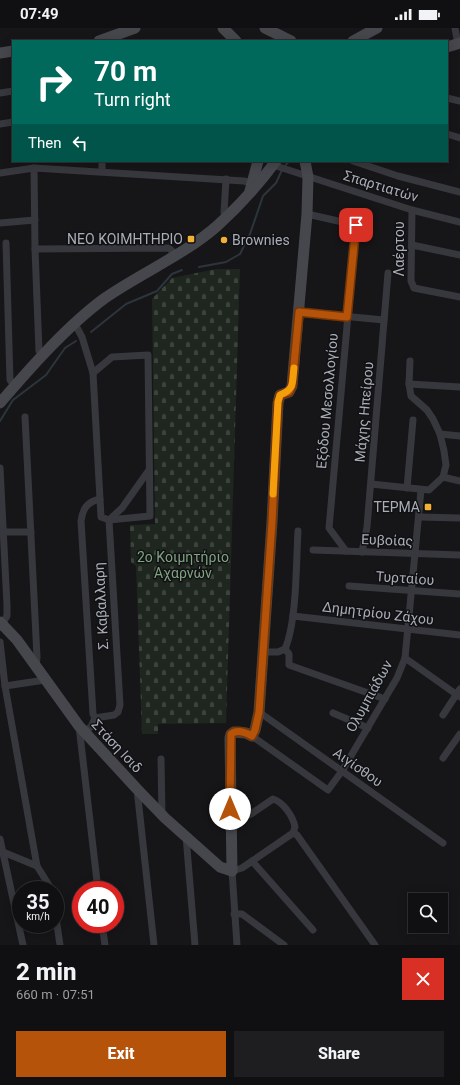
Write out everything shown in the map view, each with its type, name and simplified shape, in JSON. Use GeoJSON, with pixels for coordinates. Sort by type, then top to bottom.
{"type":"FeatureCollection","features":[{"type":"Feature","properties":{"kind":"street"},"geometry":{"type":"LineString","coordinates":[[102,40],[135,28]]}},
{"type":"Feature","properties":{"kind":"street"},"geometry":{"type":"LineString","coordinates":[[223,28],[235,40]]}},
{"type":"Feature","properties":{"kind":"street"},"geometry":{"type":"LineString","coordinates":[[265,28],[289,40]]}},
{"type":"Feature","properties":{"kind":"street"},"geometry":{"type":"LineString","coordinates":[[355,40],[371,33],[377,28]]}},
{"type":"Feature","properties":{"kind":"street"},"geometry":{"type":"LineString","coordinates":[[448,47],[459,43],[454,28]]}},
{"type":"Feature","properties":{"kind":"street"},"geometry":{"type":"LineString","coordinates":[[0,53],[12,51]]}},
{"type":"Feature","properties":{"kind":"street"},"geometry":{"type":"LineString","coordinates":[[0,93],[12,91]]}},
{"type":"Feature","properties":{"kind":"street"},"geometry":{"type":"LineString","coordinates":[[448,98],[460,101]]}},
{"type":"Feature","properties":{"kind":"street"},"geometry":{"type":"LineString","coordinates":[[0,124],[12,122]]}},
{"type":"Feature","properties":{"kind":"street"},"geometry":{"type":"LineString","coordinates":[[448,134],[460,138]]}},
{"type":"Feature","properties":{"kind":"street"},"geometry":{"type":"LineString","coordinates":[[102,162],[102,171]]}},
{"type":"Feature","properties":{"kind":"street"},"geometry":{"type":"LineString","coordinates":[[251,187],[258,162]]}},
{"type":"Feature","properties":{"kind":"street"},"geometry":{"type":"LineString","coordinates":[[237,945],[234,914],[230,823],[231,734],[234,732],[240,732],[252,736],[259,712],[278,402],[280,395],[289,392],[292,386],[307,214],[308,177],[305,162]]}},
{"type":"Feature","properties":{"kind":"street"},"geometry":{"type":"LineString","coordinates":[[356,162],[398,176],[460,192]]}},
{"type":"Feature","properties":{"kind":"street"},"geometry":{"type":"LineString","coordinates":[[0,403],[75,324],[105,299],[176,255],[217,226],[274,163]]}},
{"type":"Feature","properties":{"kind":"street","name":"Σπαρτιατών"},"geometry":{"type":"LineString","coordinates":[[274,163],[308,177],[412,210],[460,222]]}},
{"type":"Feature","properties":{"kind":"street"},"geometry":{"type":"LineString","coordinates":[[34,168],[34,220],[39,351],[43,356]]}},
{"type":"Feature","properties":{"kind":"street"},"geometry":{"type":"LineString","coordinates":[[0,173],[34,168],[102,171],[226,179],[251,187]]}},
{"type":"Feature","properties":{"kind":"street"},"geometry":{"type":"LineString","coordinates":[[226,179],[224,213],[227,216]]}},
{"type":"Feature","properties":{"kind":"street","name":"Λαέρτου"},"geometry":{"type":"LineString","coordinates":[[412,210],[411,281],[414,288],[460,297]]}},
{"type":"Feature","properties":{"kind":"street","name":"Εξόδου Μεσολλογίου"},"geometry":{"type":"LineString","coordinates":[[307,214],[356,225],[329,528],[346,551]]}},
{"type":"Feature","properties":{"kind":"street"},"geometry":{"type":"LineString","coordinates":[[0,223],[34,220]]}},
{"type":"Feature","properties":{"kind":"street"},"geometry":{"type":"LineString","coordinates":[[6,244],[10,380],[15,386]]}},
{"type":"Feature","properties":{"kind":"street"},"geometry":{"type":"LineString","coordinates":[[412,245],[460,255]]}},
{"type":"Feature","properties":{"kind":"street"},"geometry":{"type":"LineString","coordinates":[[35,249],[169,248],[176,255]]}},
{"type":"Feature","properties":{"kind":"street","name":"Μάχης Ηπείρου"},"geometry":{"type":"LineString","coordinates":[[362,552],[367,527],[388,274]]}},
{"type":"Feature","properties":{"kind":"street"},"geometry":{"type":"LineString","coordinates":[[0,312],[8,311]]}},
{"type":"Feature","properties":{"kind":"street"},"geometry":{"type":"LineString","coordinates":[[299,312],[384,320]]}},
{"type":"Feature","properties":{"kind":"street"},"geometry":{"type":"LineString","coordinates":[[75,324],[82,337],[93,373],[101,517],[109,520],[150,516],[148,355],[112,357],[93,373]]}},
{"type":"Feature","properties":{"kind":"street"},"geometry":{"type":"LineString","coordinates":[[371,484],[428,490],[443,477],[446,465],[440,434],[427,410],[411,396],[409,384],[410,361]]}},
{"type":"Feature","properties":{"kind":"street"},"geometry":{"type":"LineString","coordinates":[[409,384],[460,388]]}},
{"type":"Feature","properties":{"kind":"street"},"geometry":{"type":"LineString","coordinates":[[25,416],[37,657],[36,668]]}},
{"type":"Feature","properties":{"kind":"street"},"geometry":{"type":"LineString","coordinates":[[407,488],[413,420]]}},
{"type":"Feature","properties":{"kind":"street"},"geometry":{"type":"LineString","coordinates":[[440,434],[460,436]]}},
{"type":"Feature","properties":{"kind":"street"},"geometry":{"type":"LineString","coordinates":[[0,468],[7,610],[7,616],[1,624]]}},
{"type":"Feature","properties":{"kind":"street"},"geometry":{"type":"LineString","coordinates":[[109,520],[122,508],[149,470]]}},
{"type":"Feature","properties":{"kind":"street"},"geometry":{"type":"LineString","coordinates":[[443,477],[460,481]]}},
{"type":"Feature","properties":{"kind":"street","name":"Ολυμπιάδων"},"geometry":{"type":"LineString","coordinates":[[252,736],[328,790],[342,771],[397,678],[405,658],[410,592],[420,517],[421,490]]}},
{"type":"Feature","properties":{"kind":"street"},"geometry":{"type":"LineString","coordinates":[[97,881],[81,729],[92,727],[95,718],[92,714],[81,521],[83,508],[92,501],[100,499]]}},
{"type":"Feature","properties":{"kind":"street"},"geometry":{"type":"LineString","coordinates":[[420,517],[460,518]]}},
{"type":"Feature","properties":{"kind":"street","name":"Σ. Καβαλλαρη"},"geometry":{"type":"LineString","coordinates":[[95,718],[114,715],[118,712],[120,705],[109,520]]}},
{"type":"Feature","properties":{"kind":"street"},"geometry":{"type":"LineString","coordinates":[[263,652],[278,652],[285,649],[289,641],[293,616],[298,531]]}},
{"type":"Feature","properties":{"kind":"street"},"geometry":{"type":"LineString","coordinates":[[3,532],[31,532]]}},
{"type":"Feature","properties":{"kind":"street","name":"Ευβοίας"},"geometry":{"type":"LineString","coordinates":[[313,550],[460,555]]}},
{"type":"Feature","properties":{"kind":"street","name":"Τυρταίου"},"geometry":{"type":"LineString","coordinates":[[349,586],[410,592],[460,594]]}},
{"type":"Feature","properties":{"kind":"street","name":"Δημητρίου Ζάχου"},"geometry":{"type":"LineString","coordinates":[[293,616],[460,635]]}},
{"type":"Feature","properties":{"kind":"street","name":"Στάση Ισιδ"},"geometry":{"type":"LineString","coordinates":[[1,624],[16,640],[81,729],[137,789],[162,815],[220,867],[232,871]]}},
{"type":"Feature","properties":{"kind":"street"},"geometry":{"type":"LineString","coordinates":[[0,642],[5,686],[37,866],[46,881]]}},
{"type":"Feature","properties":{"kind":"street"},"geometry":{"type":"LineString","coordinates":[[285,649],[289,654],[289,665],[385,699]]}},
{"type":"Feature","properties":{"kind":"street"},"geometry":{"type":"LineString","coordinates":[[405,658],[459,693],[443,716]]}},
{"type":"Feature","properties":{"kind":"street"},"geometry":{"type":"LineString","coordinates":[[5,686],[45,680]]}},
{"type":"Feature","properties":{"kind":"street","name":"Αιγίσθου"},"geometry":{"type":"LineString","coordinates":[[259,712],[443,843]]}},
{"type":"Feature","properties":{"kind":"street"},"geometry":{"type":"LineString","coordinates":[[334,713],[368,728]]}},
{"type":"Feature","properties":{"kind":"street"},"geometry":{"type":"LineString","coordinates":[[444,758],[460,734]]}},
{"type":"Feature","properties":{"kind":"street"},"geometry":{"type":"LineString","coordinates":[[161,759],[162,815]]}},
{"type":"Feature","properties":{"kind":"street"},"geometry":{"type":"LineString","coordinates":[[137,789],[154,945]]}},
{"type":"Feature","properties":{"kind":"street"},"geometry":{"type":"LineString","coordinates":[[230,823],[251,814],[273,799],[281,804],[291,816],[295,827],[293,833],[252,862],[242,868],[232,871]]}},
{"type":"Feature","properties":{"kind":"street"},"geometry":{"type":"LineString","coordinates":[[293,833],[297,835],[375,945]]}},
{"type":"Feature","properties":{"kind":"street"},"geometry":{"type":"LineString","coordinates":[[186,836],[196,945]]}},
{"type":"Feature","properties":{"kind":"street"},"geometry":{"type":"LineString","coordinates":[[0,839],[23,945]]}},
{"type":"Feature","properties":{"kind":"street"},"geometry":{"type":"LineString","coordinates":[[3,852],[37,866]]}},
{"type":"Feature","properties":{"kind":"street"},"geometry":{"type":"LineString","coordinates":[[252,862],[313,930]]}},
{"type":"Feature","properties":{"kind":"street"},"geometry":{"type":"LineString","coordinates":[[234,914],[242,914],[284,945]]}},
{"type":"Feature","properties":{"kind":"street"},"geometry":{"type":"LineString","coordinates":[[58,933],[60,945]]}},
{"type":"Feature","properties":{"kind":"street"},"geometry":{"type":"LineString","coordinates":[[103,933],[105,945]]}},
{"type":"Feature","properties":{"kind":"green space","name":"2ο Κοιμητήριο Αχαρνών"},"geometry":{"type":"Polygon","coordinates":[[[216,269],[240,269],[226,723],[158,724],[158,734],[142,734],[136,566],[131,562],[130,525],[155,524],[152,299],[172,278],[216,269]]]}},
{"type":"Feature","properties":{"kind":"waterway"},"geometry":{"type":"LineString","coordinates":[[284,167],[288,162]]}},
{"type":"Feature","properties":{"kind":"waterway"},"geometry":{"type":"LineString","coordinates":[[199,267],[226,262],[240,254],[250,234],[263,196],[276,183],[282,170]]}},
{"type":"Feature","properties":{"kind":"waterway"},"geometry":{"type":"LineString","coordinates":[[91,332],[126,304],[157,291],[172,274],[182,270]]}},
{"type":"Feature","properties":{"kind":"waterway"},"geometry":{"type":"LineString","coordinates":[[0,421],[13,400],[46,375],[65,348],[76,341]]}},
{"type":"Feature","properties":{"kind":"slow traffic"},"geometry":{"type":"LineString","coordinates":[[273,494],[278,402],[280,395],[289,392],[292,386],[294,368]]}},
{"type":"Feature","properties":{"kind":"place","name":"ΝΕΟ ΚΟΙΜΗΤΗΡΙΟ"},"geometry":{"type":"Point","coordinates":[191,239]}},
{"type":"Feature","properties":{"kind":"place","name":"Brownies"},"geometry":{"type":"Point","coordinates":[224,240]}},
{"type":"Feature","properties":{"kind":"place","name":"ΤΕΡΜΑ"},"geometry":{"type":"Point","coordinates":[428,507]}},
{"type":"Feature","properties":{"kind":"route"},"geometry":{"type":"LineString","coordinates":[[230,809],[231,734],[234,732],[240,732],[252,736],[259,712],[272,522],[278,402],[280,395],[289,392],[292,386],[299,312],[347,317],[356,225]]}}]}
